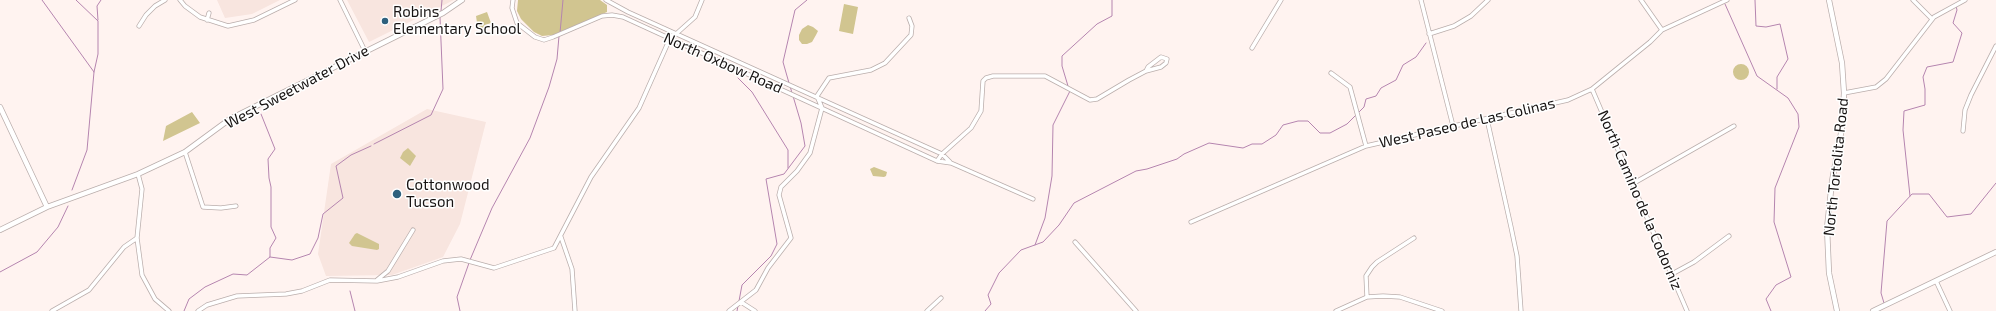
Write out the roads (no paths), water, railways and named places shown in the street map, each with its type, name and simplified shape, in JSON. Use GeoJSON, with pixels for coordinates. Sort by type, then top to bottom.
{"type":"FeatureCollection","features":[{"type":"Feature","properties":{"kind":"street"},"geometry":{"type":"LineString","coordinates":[[139,26],[146,15],[155,6],[165,0]]}},
{"type":"Feature","properties":{"kind":"street"},"geometry":{"type":"LineString","coordinates":[[180,0],[185,6],[207,20],[228,26],[244,23],[296,0]]}},
{"type":"Feature","properties":{"kind":"street"},"geometry":{"type":"LineString","coordinates":[[340,0],[365,51]]}},
{"type":"Feature","properties":{"kind":"street","name":"West Sweetwater Drive"},"geometry":{"type":"LineString","coordinates":[[0,230],[48,207],[138,174],[185,152],[230,119],[443,13],[462,0]]}},
{"type":"Feature","properties":{"kind":"street","name":"North Oxbow Road"},"geometry":{"type":"LineString","coordinates":[[513,0],[512,8],[517,24],[534,37],[544,40],[602,16],[612,15],[623,17],[938,161],[951,163],[1033,199]]}},
{"type":"Feature","properties":{"kind":"street","name":"North Oxbow Road"},"geometry":{"type":"LineString","coordinates":[[606,0],[676,34],[942,154],[951,163]]}},
{"type":"Feature","properties":{"kind":"street"},"geometry":{"type":"LineString","coordinates":[[198,311],[207,306],[238,296],[286,294],[302,291],[330,280],[377,281],[398,277],[444,261],[460,259],[494,268],[554,248],[591,177],[639,108],[669,39],[695,17],[702,0]]}},
{"type":"Feature","properties":{"kind":"street"},"geometry":{"type":"LineString","coordinates":[[1252,48],[1281,0]]}},
{"type":"Feature","properties":{"kind":"street"},"geometry":{"type":"LineString","coordinates":[[1421,0],[1453,126]]}},
{"type":"Feature","properties":{"kind":"street"},"geometry":{"type":"LineString","coordinates":[[1429,34],[1454,26],[1471,16],[1488,0]]}},
{"type":"Feature","properties":{"kind":"street"},"geometry":{"type":"LineString","coordinates":[[1641,0],[1662,30]]}},
{"type":"Feature","properties":{"kind":"street","name":"West Paseo de Las Colinas"},"geometry":{"type":"LineString","coordinates":[[1191,222],[1366,146],[1568,100],[1592,89],[1650,42],[1662,30],[1727,0]]}},
{"type":"Feature","properties":{"kind":"street","name":"North Tortolita Road"},"geometry":{"type":"LineString","coordinates":[[1829,0],[1842,63],[1844,93],[1842,128],[1832,181],[1827,228],[1829,273],[1837,311]]}},
{"type":"Feature","properties":{"kind":"street"},"geometry":{"type":"LineString","coordinates":[[1913,0],[1932,19]]}},
{"type":"Feature","properties":{"kind":"street"},"geometry":{"type":"LineString","coordinates":[[1844,93],[1869,90],[1882,82],[1932,19],[1965,0]]}},
{"type":"Feature","properties":{"kind":"street"},"geometry":{"type":"LineString","coordinates":[[207,20],[209,13]]}},
{"type":"Feature","properties":{"kind":"street"},"geometry":{"type":"LineString","coordinates":[[729,311],[756,290],[768,268],[792,238],[779,195],[781,187],[797,171],[810,153],[822,108],[816,96],[829,78],[871,70],[885,63],[911,35],[912,26],[909,18]]}},
{"type":"Feature","properties":{"kind":"street"},"geometry":{"type":"LineString","coordinates":[[1963,131],[1965,110],[1996,46]]}},
{"type":"Feature","properties":{"kind":"street"},"geometry":{"type":"LineString","coordinates":[[938,161],[942,154],[970,128],[981,111],[983,81],[986,78],[993,76],[1044,76],[1090,100],[1097,99],[1146,71],[1161,67],[1166,63],[1167,59],[1161,57],[1148,67],[1146,71]]}},
{"type":"Feature","properties":{"kind":"street"},"geometry":{"type":"LineString","coordinates":[[1331,73],[1350,87],[1366,146]]}},
{"type":"Feature","properties":{"kind":"street","name":"North Camino de la Codorniz"},"geometry":{"type":"LineString","coordinates":[[1592,89],[1634,183],[1688,311]]}},
{"type":"Feature","properties":{"kind":"street"},"geometry":{"type":"LineString","coordinates":[[0,107],[48,207]]}},
{"type":"Feature","properties":{"kind":"street"},"geometry":{"type":"LineString","coordinates":[[1487,119],[1513,237],[1521,311]]}},
{"type":"Feature","properties":{"kind":"street"},"geometry":{"type":"LineString","coordinates":[[1634,183],[1734,126]]}},
{"type":"Feature","properties":{"kind":"street"},"geometry":{"type":"LineString","coordinates":[[185,152],[203,207],[221,208],[236,206]]}},
{"type":"Feature","properties":{"kind":"street"},"geometry":{"type":"LineString","coordinates":[[138,174],[142,189],[142,198],[137,238],[142,275],[147,287],[155,299],[169,311]]}},
{"type":"Feature","properties":{"kind":"street"},"geometry":{"type":"LineString","coordinates":[[377,281],[388,271],[413,230]]}},
{"type":"Feature","properties":{"kind":"street"},"geometry":{"type":"LineString","coordinates":[[1672,274],[1694,262],[1729,236]]}},
{"type":"Feature","properties":{"kind":"street"},"geometry":{"type":"LineString","coordinates":[[561,237],[572,269],[575,311]]}},
{"type":"Feature","properties":{"kind":"street"},"geometry":{"type":"LineString","coordinates":[[52,311],[89,290],[111,261],[124,247],[137,238]]}},
{"type":"Feature","properties":{"kind":"street"},"geometry":{"type":"LineString","coordinates":[[1367,297],[1366,276],[1372,267],[1377,262],[1414,238]]}},
{"type":"Feature","properties":{"kind":"street"},"geometry":{"type":"LineString","coordinates":[[1075,242],[1136,311]]}},
{"type":"Feature","properties":{"kind":"street"},"geometry":{"type":"LineString","coordinates":[[1873,311],[1996,252]]}},
{"type":"Feature","properties":{"kind":"street"},"geometry":{"type":"LineString","coordinates":[[1936,281],[1950,311]]}},
{"type":"Feature","properties":{"kind":"street"},"geometry":{"type":"LineString","coordinates":[[1336,311],[1367,297],[1400,297],[1442,311]]}},
{"type":"Feature","properties":{"kind":"street"},"geometry":{"type":"LineString","coordinates":[[927,311],[941,298]]}},
{"type":"Feature","properties":{"kind":"street"},"geometry":{"type":"LineString","coordinates":[[741,302],[755,311]]}},
{"type":"Feature","properties":{"kind":"waterway"},"geometry":{"type":"LineString","coordinates":[[42,0],[94,72],[87,150],[72,190]]}},
{"type":"Feature","properties":{"kind":"waterway"},"geometry":{"type":"LineString","coordinates":[[76,0],[98,21],[98,54],[94,72]]}},
{"type":"Feature","properties":{"kind":"waterway"},"geometry":{"type":"LineString","coordinates":[[98,20],[97,6],[101,0]]}},
{"type":"Feature","properties":{"kind":"waterway"},"geometry":{"type":"LineString","coordinates":[[441,11],[442,0]]}},
{"type":"Feature","properties":{"kind":"waterway"},"geometry":{"type":"LineString","coordinates":[[560,33],[563,0]]}},
{"type":"Feature","properties":{"kind":"waterway"},"geometry":{"type":"LineString","coordinates":[[789,83],[783,62],[795,10],[807,0]]}},
{"type":"Feature","properties":{"kind":"waterway"},"geometry":{"type":"LineString","coordinates":[[1068,86],[1062,66],[1062,56],[1097,24],[1112,16],[1112,0]]}},
{"type":"Feature","properties":{"kind":"waterway"},"geometry":{"type":"LineString","coordinates":[[1755,0],[1756,26],[1766,27],[1780,24],[1788,59],[1777,77],[1777,89]]}},
{"type":"Feature","properties":{"kind":"waterway"},"geometry":{"type":"LineString","coordinates":[[1725,4],[1757,76],[1788,98],[1798,114],[1799,127],[1775,188],[1774,222],[1791,277],[1776,285],[1766,299],[1771,311]]}},
{"type":"Feature","properties":{"kind":"waterway"},"geometry":{"type":"LineString","coordinates":[[1910,196],[1903,130],[1904,111],[1925,105],[1923,77],[1927,67],[1953,62],[1962,33],[1953,23],[1957,10],[1956,6]]}},
{"type":"Feature","properties":{"kind":"waterway"},"geometry":{"type":"LineString","coordinates":[[374,144],[431,115],[443,89],[440,17]]}},
{"type":"Feature","properties":{"kind":"waterway"},"geometry":{"type":"LineString","coordinates":[[470,260],[492,208],[530,138],[549,87],[557,59],[559,36]]}},
{"type":"Feature","properties":{"kind":"waterway"},"geometry":{"type":"LineString","coordinates":[[1358,113],[1364,107],[1366,99],[1376,96],[1381,88],[1396,80],[1403,65],[1416,57],[1426,43]]}},
{"type":"Feature","properties":{"kind":"waterway"},"geometry":{"type":"LineString","coordinates":[[738,78],[752,92],[788,150],[788,168]]}},
{"type":"Feature","properties":{"kind":"waterway"},"geometry":{"type":"LineString","coordinates":[[790,86],[792,93]]}},
{"type":"Feature","properties":{"kind":"waterway"},"geometry":{"type":"LineString","coordinates":[[1035,245],[1045,218],[1052,176],[1053,125],[1070,91]]}},
{"type":"Feature","properties":{"kind":"waterway"},"geometry":{"type":"LineString","coordinates":[[739,301],[742,285],[771,256],[777,244],[766,179],[784,174],[805,146],[801,123],[793,96]]}},
{"type":"Feature","properties":{"kind":"waterway"},"geometry":{"type":"LineString","coordinates":[[184,311],[189,299],[205,287],[233,274],[247,275],[270,257],[270,248],[276,238],[271,227],[271,187],[268,159],[275,149],[261,114]]}},
{"type":"Feature","properties":{"kind":"waterway"},"geometry":{"type":"LineString","coordinates":[[985,311],[991,304],[988,295],[999,273],[1021,250],[1043,242],[1059,225],[1074,203],[1136,171],[1177,159],[1184,154],[1209,143],[1243,148],[1252,144],[1262,144],[1276,135],[1283,125],[1298,121],[1308,121],[1320,133],[1330,133],[1347,124],[1356,115]]}},
{"type":"Feature","properties":{"kind":"waterway"},"geometry":{"type":"LineString","coordinates":[[270,257],[292,260],[310,254],[318,238],[323,214],[343,198],[336,166],[351,155],[371,146]]}},
{"type":"Feature","properties":{"kind":"waterway"},"geometry":{"type":"LineString","coordinates":[[1884,303],[1881,293],[1887,221],[1912,194],[1929,194],[1947,217],[1971,214],[1996,183]]}},
{"type":"Feature","properties":{"kind":"waterway"},"geometry":{"type":"LineString","coordinates":[[0,272],[37,252],[58,227],[68,206]]}},
{"type":"Feature","properties":{"kind":"waterway"},"geometry":{"type":"LineString","coordinates":[[460,311],[457,297],[469,263]]}},
{"type":"Feature","properties":{"kind":"waterway"},"geometry":{"type":"LineString","coordinates":[[350,291],[355,311]]}},
{"type":"Feature","properties":{"kind":"waterway"},"geometry":{"type":"LineString","coordinates":[[737,311],[738,306]]}},
{"type":"Feature","properties":{"kind":"place","name":"Robins Elementary School"},"geometry":{"type":"Point","coordinates":[385,21]}},
{"type":"Feature","properties":{"kind":"place","name":"Cottonwood Tucson"},"geometry":{"type":"Point","coordinates":[397,194]}}]}
